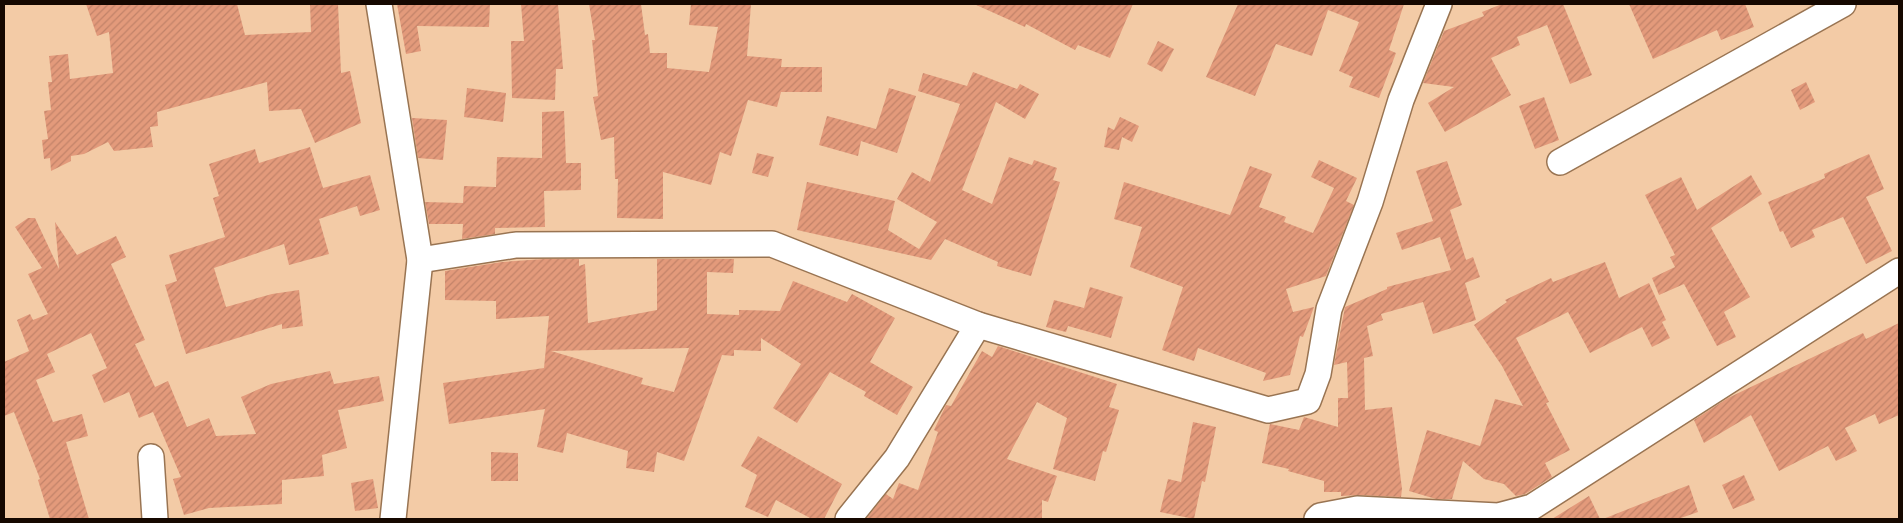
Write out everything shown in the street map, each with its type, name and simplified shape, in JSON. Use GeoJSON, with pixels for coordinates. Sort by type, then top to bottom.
{"type":"FeatureCollection","features":[{"type":"Feature","properties":{"kind":"street"},"geometry":{"type":"LineString","coordinates":[[379,4],[420,260],[393,519]]}},
{"type":"Feature","properties":{"kind":"street"},"geometry":{"type":"LineString","coordinates":[[420,260],[516,245],[772,244],[978,325],[1268,410],[1308,401],[1318,374],[1329,309],[1370,202],[1401,100],[1439,4]]}},
{"type":"Feature","properties":{"kind":"street"},"geometry":{"type":"LineString","coordinates":[[1560,162],[1843,4]]}},
{"type":"Feature","properties":{"kind":"street"},"geometry":{"type":"LineString","coordinates":[[1317,519],[1320,516],[1357,509],[1498,516],[1532,506],[1899,271]]}},
{"type":"Feature","properties":{"kind":"street"},"geometry":{"type":"LineString","coordinates":[[848,519],[897,458],[978,325]]}},
{"type":"Feature","properties":{"kind":"street"},"geometry":{"type":"LineString","coordinates":[[151,457],[156,519]]}},
{"type":"Feature","properties":{"kind":"building"},"geometry":{"type":"Polygon","coordinates":[[[86,4],[237,4],[245,35],[311,32],[310,4],[338,4],[341,73],[350,71],[361,123],[315,143],[301,109],[269,111],[267,82],[157,112],[158,126],[150,127],[153,147],[114,151],[108,142],[84,154],[71,156],[71,161],[51,171],[50,158],[44,159],[42,140],[48,139],[44,111],[51,110],[48,82],[52,82],[49,56],[68,54],[70,79],[113,73],[109,32],[97,36],[86,4]]]}},
{"type":"Feature","properties":{"kind":"building"},"geometry":{"type":"Polygon","coordinates":[[[397,4],[490,4],[489,27],[417,26],[421,51],[406,54],[397,4]]]}},
{"type":"Feature","properties":{"kind":"building"},"geometry":{"type":"Polygon","coordinates":[[[521,4],[558,4],[563,69],[556,69],[555,100],[512,98],[511,41],[524,41],[521,4]]]}},
{"type":"Feature","properties":{"kind":"building"},"geometry":{"type":"Polygon","coordinates":[[[589,4],[641,4],[645,35],[648,34],[650,53],[667,53],[667,68],[709,72],[718,27],[689,25],[691,4],[751,4],[747,56],[782,59],[781,67],[822,67],[822,92],[781,92],[777,107],[748,100],[731,156],[720,152],[711,185],[663,172],[663,219],[617,218],[618,179],[615,179],[614,137],[601,140],[593,97],[598,96],[592,40],[595,40],[589,4]]]}},
{"type":"Feature","properties":{"kind":"building"},"geometry":{"type":"Polygon","coordinates":[[[974,4],[1133,4],[1110,58],[1078,45],[1075,50],[1026,24],[1025,27],[974,4]]]}},
{"type":"Feature","properties":{"kind":"building"},"geometry":{"type":"Polygon","coordinates":[[[1238,4],[1404,4],[1389,50],[1396,53],[1379,98],[1349,87],[1353,77],[1339,71],[1359,22],[1328,10],[1312,56],[1276,44],[1255,96],[1206,77],[1238,4]]]}},
{"type":"Feature","properties":{"kind":"building"},"geometry":{"type":"Polygon","coordinates":[[[1502,4],[1563,4],[1592,75],[1570,84],[1547,25],[1517,37],[1520,45],[1491,58],[1511,95],[1445,132],[1428,103],[1454,87],[1423,83],[1444,31],[1484,16],[1482,12],[1502,4]]]}},
{"type":"Feature","properties":{"kind":"building"},"geometry":{"type":"Polygon","coordinates":[[[1629,4],[1745,4],[1754,27],[1721,40],[1717,30],[1653,59],[1629,4]]]}},
{"type":"Feature","properties":{"kind":"building"},"geometry":{"type":"Polygon","coordinates":[[[1158,41],[1174,49],[1162,72],[1147,64],[1158,41]]]}},
{"type":"Feature","properties":{"kind":"building"},"geometry":{"type":"Polygon","coordinates":[[[973,72],[1017,89],[1020,84],[1039,94],[1025,119],[996,102],[962,190],[992,204],[1009,157],[1032,165],[1034,160],[1057,168],[1053,180],[1060,182],[1031,276],[997,266],[998,262],[945,239],[931,260],[797,230],[807,182],[895,201],[888,230],[919,249],[937,222],[897,199],[912,172],[930,182],[960,104],[918,91],[923,73],[967,86],[973,72]]]}},
{"type":"Feature","properties":{"kind":"building"},"geometry":{"type":"Polygon","coordinates":[[[1806,82],[1815,102],[1800,110],[1791,90],[1806,82]]]}},
{"type":"Feature","properties":{"kind":"building"},"geometry":{"type":"Polygon","coordinates":[[[467,88],[506,93],[503,122],[464,117],[467,88]]]}},
{"type":"Feature","properties":{"kind":"building"},"geometry":{"type":"Polygon","coordinates":[[[889,88],[916,96],[897,153],[861,141],[858,156],[819,145],[827,116],[876,129],[889,88]]]}},
{"type":"Feature","properties":{"kind":"building"},"geometry":{"type":"Polygon","coordinates":[[[1544,97],[1559,140],[1535,149],[1519,106],[1544,97]]]}},
{"type":"Feature","properties":{"kind":"building"},"geometry":{"type":"Polygon","coordinates":[[[564,111],[566,163],[581,163],[581,190],[544,191],[545,227],[495,228],[495,234],[462,239],[463,224],[429,224],[425,202],[463,203],[464,186],[496,187],[497,157],[542,158],[542,112],[564,111]]]}},
{"type":"Feature","properties":{"kind":"building"},"geometry":{"type":"Polygon","coordinates":[[[1120,117],[1139,126],[1132,142],[1122,137],[1119,150],[1104,147],[1108,127],[1114,130],[1120,117]]]}},
{"type":"Feature","properties":{"kind":"building"},"geometry":{"type":"Polygon","coordinates":[[[412,118],[447,120],[443,160],[418,158],[412,118]]]}},
{"type":"Feature","properties":{"kind":"building"},"geometry":{"type":"Polygon","coordinates":[[[310,147],[323,188],[370,175],[380,210],[360,216],[357,206],[319,219],[329,254],[289,265],[284,244],[214,268],[226,307],[272,294],[299,290],[303,326],[282,329],[282,324],[186,354],[165,285],[177,281],[169,255],[225,237],[213,198],[219,196],[209,164],[255,149],[259,163],[310,147]]]}},
{"type":"Feature","properties":{"kind":"building"},"geometry":{"type":"Polygon","coordinates":[[[757,153],[774,157],[768,177],[752,173],[757,153]]]}},
{"type":"Feature","properties":{"kind":"building"},"geometry":{"type":"Polygon","coordinates":[[[1869,154],[1884,189],[1866,197],[1892,251],[1866,264],[1843,217],[1812,230],[1815,237],[1791,248],[1783,231],[1780,232],[1768,202],[1825,178],[1824,174],[1869,154]]]}},
{"type":"Feature","properties":{"kind":"building"},"geometry":{"type":"Polygon","coordinates":[[[1319,160],[1357,178],[1346,201],[1354,205],[1326,276],[1286,289],[1293,312],[1314,307],[1303,337],[1300,336],[1290,375],[1263,381],[1266,373],[1198,348],[1194,361],[1162,350],[1183,287],[1130,267],[1142,227],[1114,219],[1124,182],[1230,215],[1250,166],[1272,174],[1259,207],[1286,217],[1284,222],[1313,233],[1334,188],[1311,177],[1319,160]]]}},
{"type":"Feature","properties":{"kind":"building"},"geometry":{"type":"Polygon","coordinates":[[[1447,161],[1462,205],[1450,210],[1466,260],[1473,257],[1480,277],[1465,283],[1476,320],[1433,334],[1423,302],[1381,314],[1383,320],[1367,326],[1373,356],[1364,358],[1365,410],[1392,407],[1402,489],[1401,497],[1341,496],[1341,492],[1324,492],[1324,481],[1288,471],[1289,469],[1262,463],[1270,424],[1299,430],[1304,417],[1338,427],[1338,398],[1348,398],[1347,362],[1334,365],[1345,307],[1387,289],[1387,287],[1451,270],[1440,237],[1402,250],[1396,233],[1433,221],[1416,171],[1447,161]]]}},
{"type":"Feature","properties":{"kind":"building"},"geometry":{"type":"Polygon","coordinates":[[[1751,175],[1762,194],[1711,228],[1750,297],[1724,312],[1736,337],[1717,346],[1684,284],[1659,295],[1652,278],[1675,267],[1670,257],[1675,255],[1645,195],[1681,177],[1697,210],[1751,175]]]}},
{"type":"Feature","properties":{"kind":"building"},"geometry":{"type":"Polygon","coordinates":[[[28,218],[35,218],[59,269],[55,222],[77,255],[116,236],[126,257],[111,264],[145,340],[135,344],[155,387],[168,381],[187,427],[209,418],[216,436],[256,434],[241,397],[271,384],[330,371],[334,384],[379,376],[384,401],[338,410],[347,448],[322,455],[324,476],[282,480],[282,504],[209,508],[184,515],[173,479],[181,477],[153,412],[139,418],[129,392],[104,403],[92,375],[107,368],[91,333],[47,354],[55,372],[36,380],[53,422],[82,414],[88,436],[66,442],[89,519],[50,519],[38,480],[40,479],[14,412],[4,416],[4,362],[29,351],[17,320],[30,314],[33,320],[48,314],[28,274],[42,268],[15,227],[28,218]]]}},
{"type":"Feature","properties":{"kind":"building"},"geometry":{"type":"Polygon","coordinates":[[[579,259],[579,266],[585,264],[588,323],[657,310],[657,259],[734,259],[733,273],[707,272],[707,314],[739,315],[739,310],[780,311],[793,281],[847,302],[852,294],[895,318],[870,362],[913,387],[897,415],[864,396],[866,392],[830,372],[797,423],[773,408],[801,364],[761,338],[761,351],[734,350],[734,356],[722,355],[684,461],[657,452],[654,472],[626,468],[628,451],[567,433],[563,453],[537,447],[545,409],[449,424],[443,383],[544,368],[549,316],[496,319],[496,301],[445,300],[445,271],[502,262],[579,259]],[[689,348],[551,351],[643,378],[641,384],[674,392],[689,348]]]}},
{"type":"Feature","properties":{"kind":"building"},"geometry":{"type":"Polygon","coordinates":[[[1605,262],[1619,298],[1649,283],[1666,320],[1662,322],[1670,338],[1652,347],[1642,327],[1590,353],[1568,312],[1516,338],[1549,402],[1546,403],[1570,450],[1545,463],[1552,477],[1525,494],[1516,496],[1504,484],[1484,479],[1463,461],[1452,499],[1436,499],[1409,491],[1427,430],[1480,446],[1495,399],[1523,406],[1502,366],[1474,325],[1507,302],[1505,300],[1551,278],[1553,282],[1605,262]]]}},
{"type":"Feature","properties":{"kind":"building"},"geometry":{"type":"Polygon","coordinates":[[[1090,287],[1123,297],[1111,338],[1068,326],[1066,332],[1046,327],[1054,300],[1084,308],[1090,287]]]}},
{"type":"Feature","properties":{"kind":"building"},"geometry":{"type":"Polygon","coordinates":[[[1899,323],[1899,415],[1879,424],[1875,414],[1845,428],[1857,451],[1836,461],[1828,446],[1779,471],[1751,415],[1704,443],[1694,420],[1728,398],[1863,333],[1866,339],[1899,323]]]}},
{"type":"Feature","properties":{"kind":"building"},"geometry":{"type":"Polygon","coordinates":[[[998,346],[1117,384],[1109,407],[1119,410],[1106,452],[1103,451],[1095,481],[1053,469],[1067,418],[1037,402],[1007,459],[1057,476],[1048,502],[1042,500],[1042,519],[866,519],[886,494],[893,499],[899,483],[918,490],[938,432],[934,430],[946,405],[951,406],[982,351],[992,357],[998,346]]]}},
{"type":"Feature","properties":{"kind":"building"},"geometry":{"type":"Polygon","coordinates":[[[1193,422],[1216,427],[1205,482],[1202,481],[1194,519],[1160,512],[1168,479],[1181,482],[1193,422]]]}},
{"type":"Feature","properties":{"kind":"building"},"geometry":{"type":"Polygon","coordinates":[[[758,436],[842,484],[824,519],[812,519],[776,500],[768,517],[745,507],[757,475],[741,466],[758,436]]]}},
{"type":"Feature","properties":{"kind":"building"},"geometry":{"type":"Polygon","coordinates":[[[491,452],[518,453],[518,481],[491,481],[491,452]]]}},
{"type":"Feature","properties":{"kind":"building"},"geometry":{"type":"Polygon","coordinates":[[[1744,475],[1755,500],[1733,509],[1722,485],[1744,475]]]}},
{"type":"Feature","properties":{"kind":"building"},"geometry":{"type":"Polygon","coordinates":[[[373,479],[378,508],[355,511],[351,483],[373,479]]]}},
{"type":"Feature","properties":{"kind":"building"},"geometry":{"type":"Polygon","coordinates":[[[1689,485],[1698,512],[1678,519],[1603,519],[1689,485]]]}},
{"type":"Feature","properties":{"kind":"building"},"geometry":{"type":"Polygon","coordinates":[[[1589,496],[1600,519],[1552,519],[1589,496]]]}}]}
